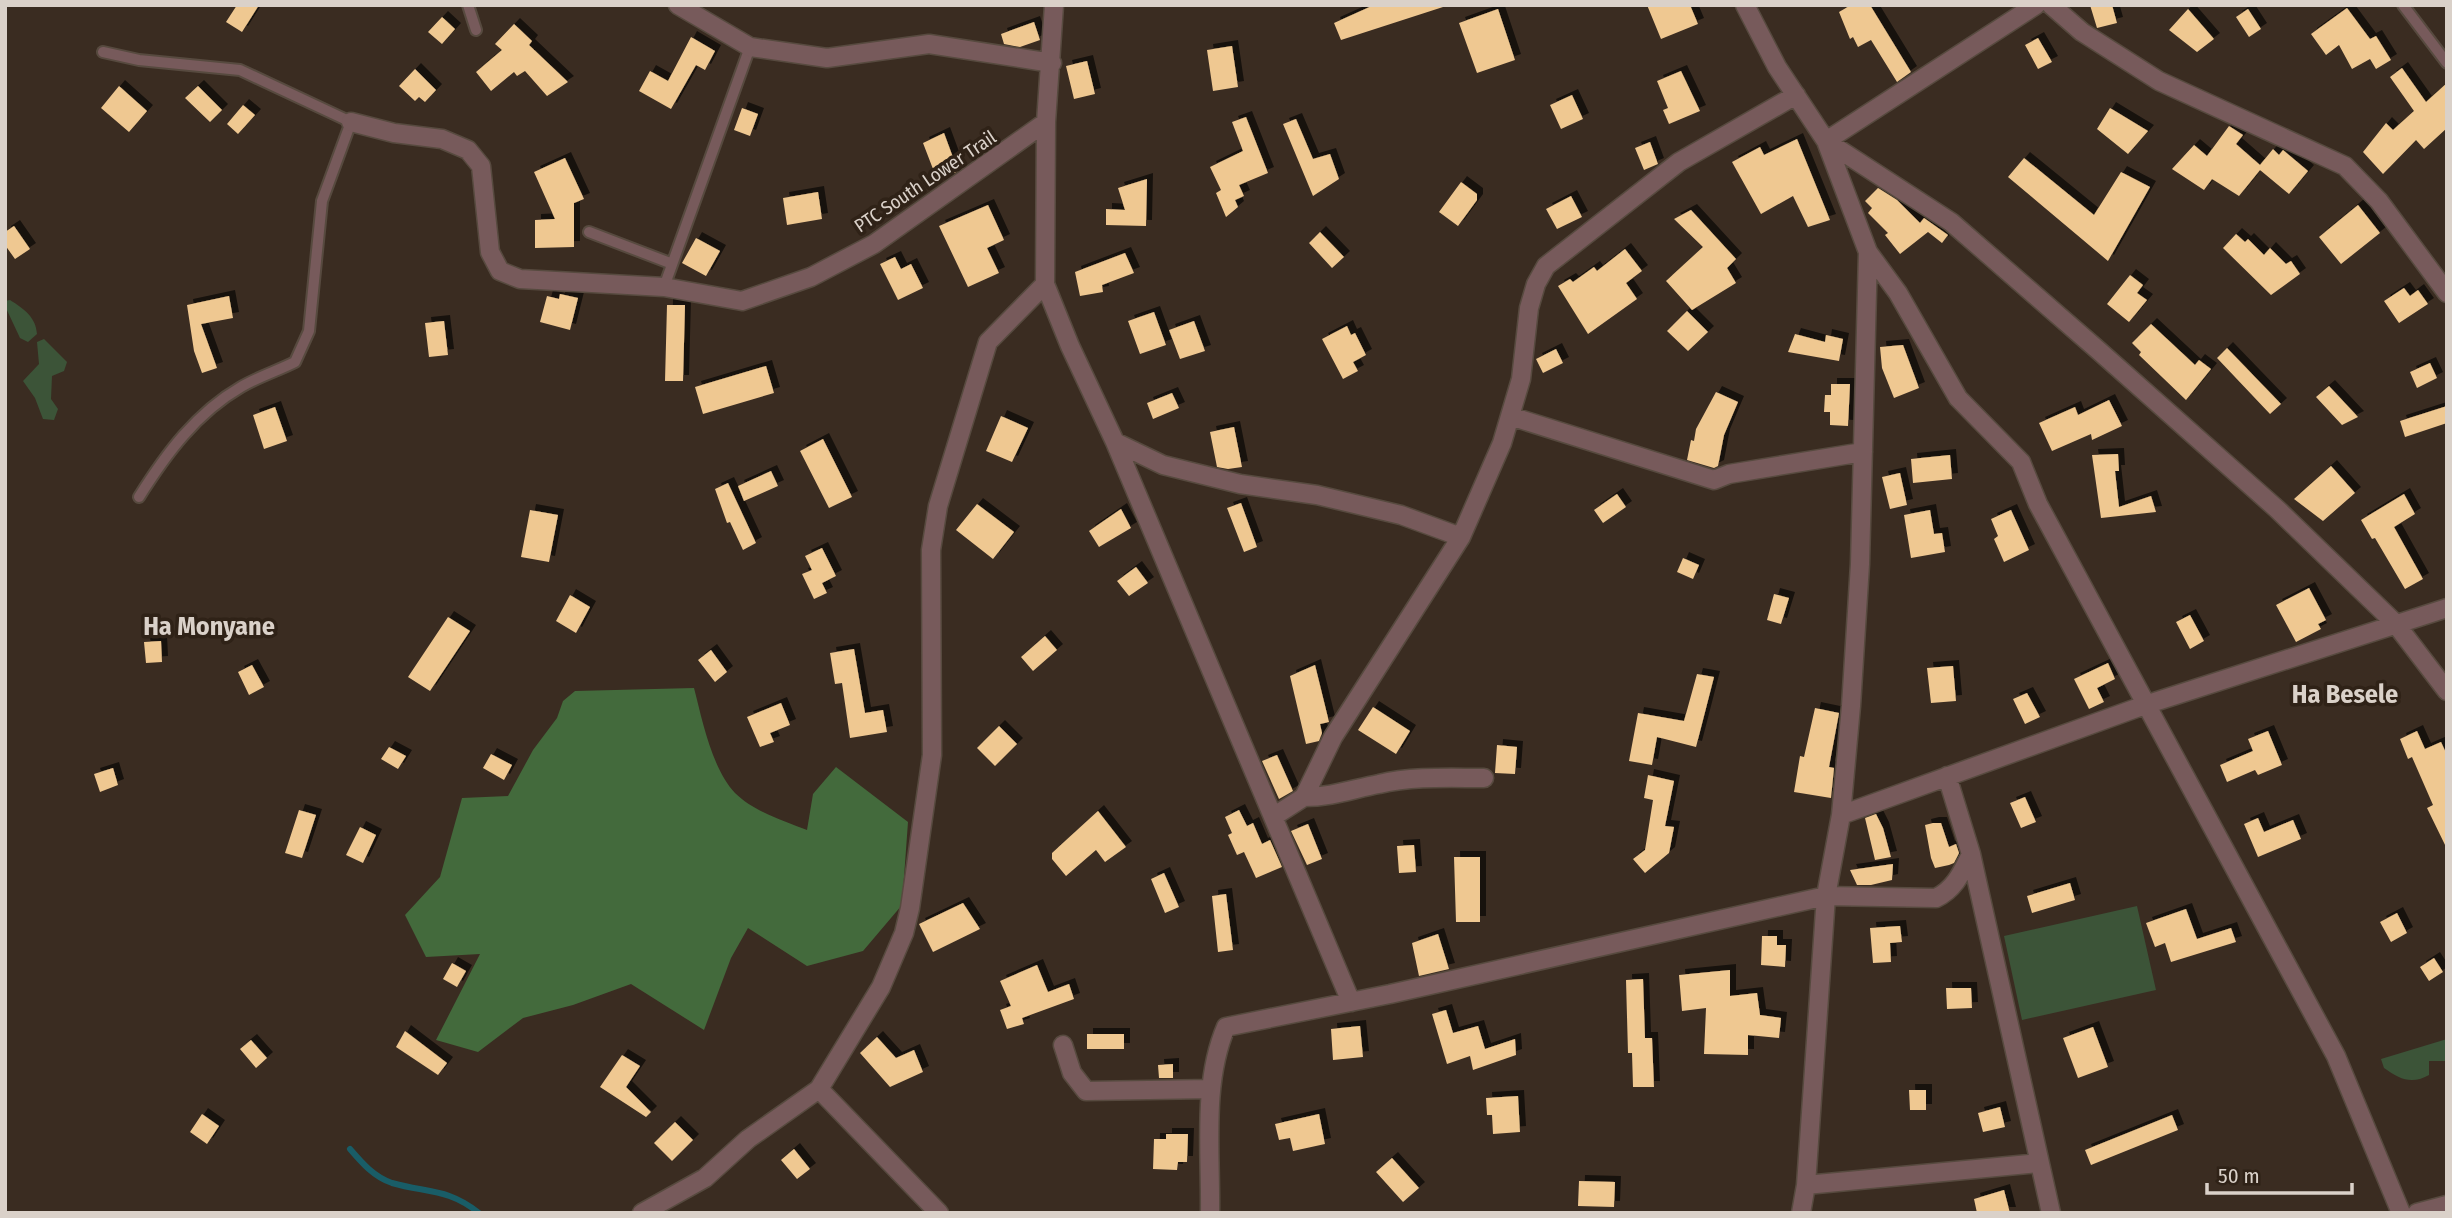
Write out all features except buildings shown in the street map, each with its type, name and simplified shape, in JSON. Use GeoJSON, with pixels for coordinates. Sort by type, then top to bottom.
{"type":"FeatureCollection","features":[{"type":"Feature","properties":{"kind":"street"},"geometry":{"type":"LineString","coordinates":[[678,5],[750,47],[827,58],[929,44],[1052,63]]}},
{"type":"Feature","properties":{"kind":"street"},"geometry":{"type":"LineString","coordinates":[[1054,5],[1046,122],[1045,284],[1070,346],[1115,442],[1351,1002]]}},
{"type":"Feature","properties":{"kind":"street"},"geometry":{"type":"LineString","coordinates":[[1745,5],[1796,95],[1826,141],[1868,252],[1899,293],[1958,398],[2021,462],[2038,504],[2336,1056],[2402,1213]]}},
{"type":"Feature","properties":{"kind":"street"},"geometry":{"type":"LineString","coordinates":[[1826,141],[2036,5]]}},
{"type":"Feature","properties":{"kind":"street"},"geometry":{"type":"LineString","coordinates":[[2051,5],[2082,32],[2159,81],[2345,166],[2379,201],[2447,293]]}},
{"type":"Feature","properties":{"kind":"street"},"geometry":{"type":"LineString","coordinates":[[1273,817],[1304,797],[1333,737],[1461,537],[1502,443],[1521,379],[1529,308],[1536,284],[1546,266],[1679,162],[1796,95]]}},
{"type":"Feature","properties":{"kind":"street","name":"PTC South Lower Trail"},"geometry":{"type":"LineString","coordinates":[[351,122],[394,133],[442,139],[468,150],[481,166],[490,252],[500,271],[520,279],[664,287],[742,301],[811,277],[901,227],[1046,122]]}},
{"type":"Feature","properties":{"kind":"street"},"geometry":{"type":"LineString","coordinates":[[1826,141],[1951,222],[2277,509],[2395,623],[2447,691]]}},
{"type":"Feature","properties":{"kind":"street"},"geometry":{"type":"LineString","coordinates":[[1801,1213],[1806,1185],[1826,896],[1841,814],[1860,564],[1868,252]]}},
{"type":"Feature","properties":{"kind":"street"},"geometry":{"type":"LineString","coordinates":[[642,1213],[705,1178],[748,1139],[819,1089],[881,987],[904,933],[910,908],[932,755],[931,550],[938,506],[988,342],[1045,284]]}},
{"type":"Feature","properties":{"kind":"street"},"geometry":{"type":"LineString","coordinates":[[1510,416],[1714,480],[1730,474],[1863,452]]}},
{"type":"Feature","properties":{"kind":"street"},"geometry":{"type":"LineString","coordinates":[[1115,442],[1163,465],[1240,484],[1317,495],[1401,515],[1461,537]]}},
{"type":"Feature","properties":{"kind":"street"},"geometry":{"type":"LineString","coordinates":[[1841,814],[2145,705],[2447,608]]}},
{"type":"Feature","properties":{"kind":"street"},"geometry":{"type":"LineString","coordinates":[[1947,776],[1971,854],[2050,1213]]}},
{"type":"Feature","properties":{"kind":"street"},"geometry":{"type":"LineString","coordinates":[[1304,797],[1327,797],[1416,778],[1484,778]]}},
{"type":"Feature","properties":{"kind":"street"},"geometry":{"type":"LineString","coordinates":[[1210,1213],[1211,1089],[1217,1049],[1226,1027],[1351,1002],[1826,896],[1936,898],[1947,892],[1957,881],[1971,854]]}},
{"type":"Feature","properties":{"kind":"street"},"geometry":{"type":"LineString","coordinates":[[1063,1045],[1072,1073],[1086,1091],[1211,1089]]}},
{"type":"Feature","properties":{"kind":"street"},"geometry":{"type":"LineString","coordinates":[[819,1089],[939,1213]]}},
{"type":"Feature","properties":{"kind":"street"},"geometry":{"type":"LineString","coordinates":[[1806,1185],[2039,1163]]}},
{"type":"Feature","properties":{"kind":"street"},"geometry":{"type":"LineString","coordinates":[[2417,1213],[2447,1205]]}},
{"type":"Feature","properties":{"kind":"lane"},"geometry":{"type":"LineString","coordinates":[[468,5],[476,30]]}},
{"type":"Feature","properties":{"kind":"lane"},"geometry":{"type":"LineString","coordinates":[[2403,5],[2447,63]]}},
{"type":"Feature","properties":{"kind":"lane"},"geometry":{"type":"LineString","coordinates":[[664,287],[670,263],[750,47]]}},
{"type":"Feature","properties":{"kind":"lane"},"geometry":{"type":"LineString","coordinates":[[103,52],[139,60],[240,70],[351,122],[322,201],[309,331],[295,362],[242,387],[212,407],[169,450],[139,497]]}},
{"type":"Feature","properties":{"kind":"lane"},"geometry":{"type":"LineString","coordinates":[[589,232],[670,263]]}},
{"type":"Feature","properties":{"kind":"green space"},"geometry":{"type":"Polygon","coordinates":[[[10,300],[32,318],[37,334],[28,342],[20,338],[5,306],[5,301],[10,300]]]}},
{"type":"Feature","properties":{"kind":"green space"},"geometry":{"type":"Polygon","coordinates":[[[44,339],[67,362],[64,371],[52,376],[51,399],[58,409],[54,420],[43,419],[35,398],[23,381],[39,364],[37,342],[44,339]]]}},
{"type":"Feature","properties":{"kind":"green space"},"geometry":{"type":"Polygon","coordinates":[[[694,688],[709,743],[720,771],[735,793],[751,805],[807,830],[813,794],[836,767],[908,822],[902,905],[863,951],[807,966],[748,928],[731,958],[704,1030],[631,984],[573,1005],[523,1018],[478,1052],[436,1040],[480,954],[426,957],[405,915],[440,877],[462,798],[508,796],[533,750],[557,718],[563,701],[575,691],[694,688]]]}},
{"type":"Feature","properties":{"kind":"green space"},"geometry":{"type":"Polygon","coordinates":[[[2137,906],[2156,990],[2022,1020],[2004,936],[2137,906]]]}},
{"type":"Feature","properties":{"kind":"green space"},"geometry":{"type":"Polygon","coordinates":[[[2447,1039],[2447,1061],[2429,1061],[2429,1075],[2423,1078],[2406,1079],[2384,1068],[2381,1059],[2447,1039]]]}},
{"type":"Feature","properties":{"kind":"waterway"},"geometry":{"type":"LineString","coordinates":[[350,1149],[369,1169],[392,1183],[447,1195],[479,1213]]}},
{"type":"Feature","properties":{"kind":"district","name":"Ha Monyane"},"geometry":{"type":"Point","coordinates":[209,626]}},
{"type":"Feature","properties":{"kind":"district","name":"Ha Besele"},"geometry":{"type":"Point","coordinates":[2345,694]}}]}
